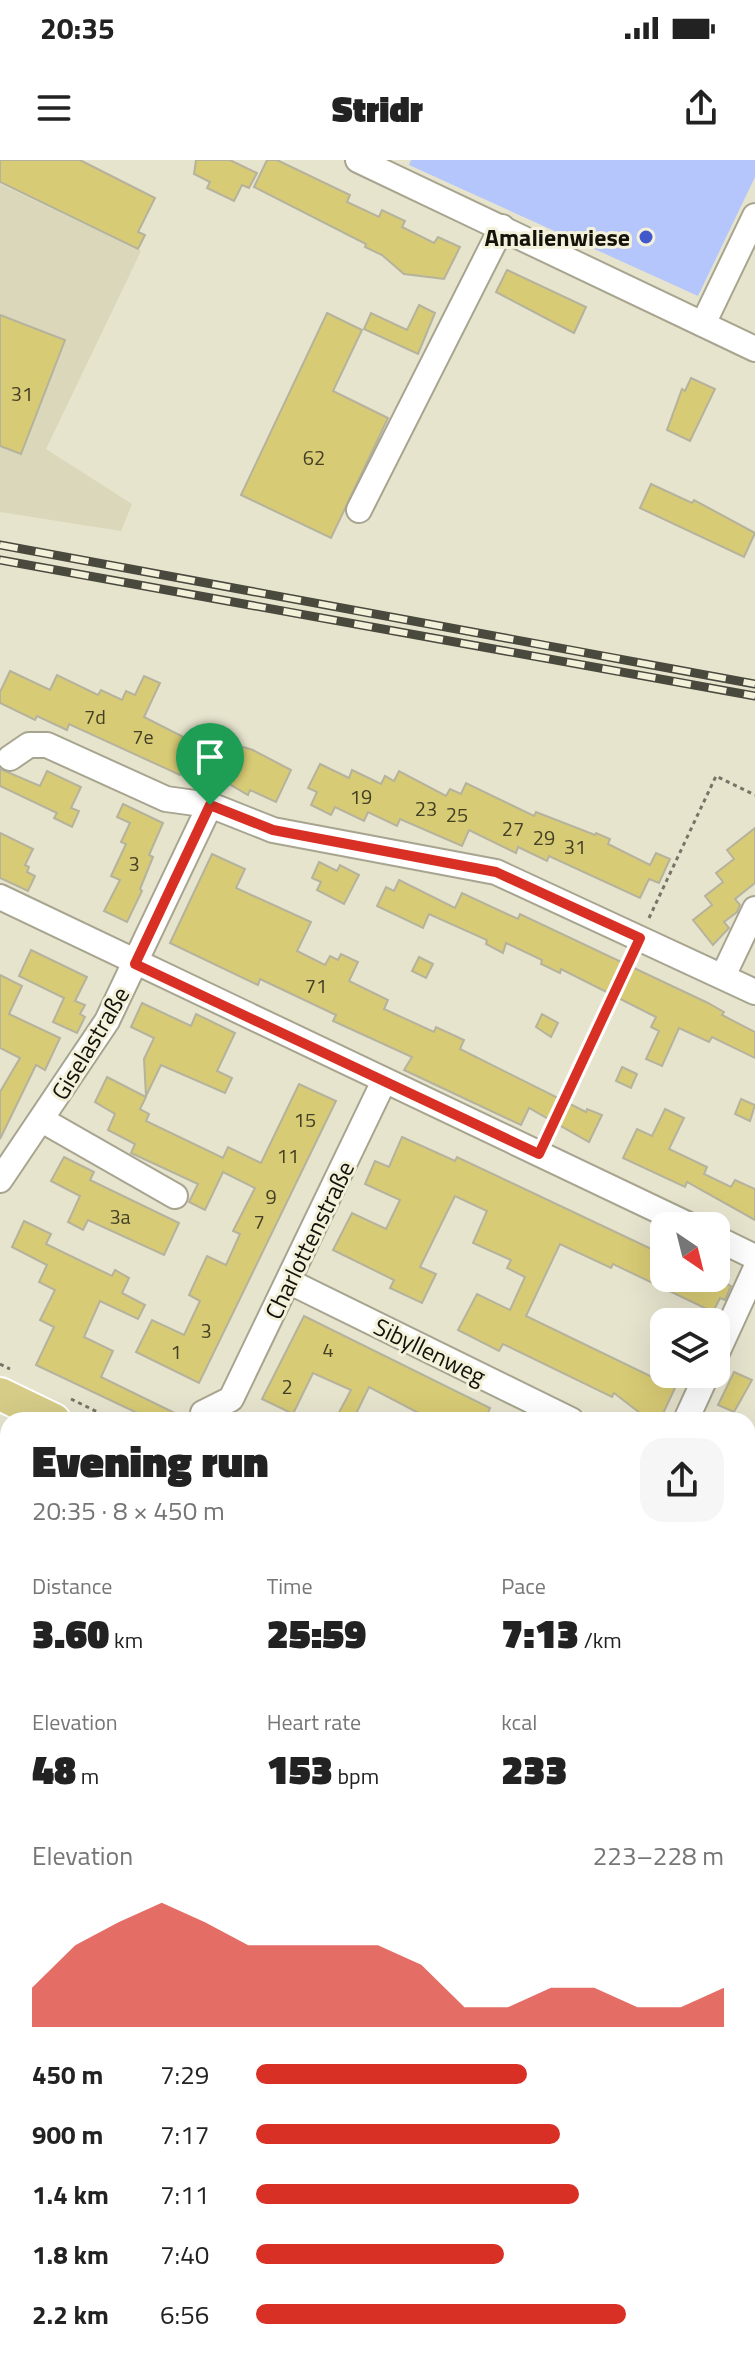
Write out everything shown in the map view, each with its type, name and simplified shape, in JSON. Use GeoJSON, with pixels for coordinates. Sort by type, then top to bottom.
{"type":"FeatureCollection","features":[{"type":"Feature","properties":{"kind":"main road"},"geometry":{"type":"LineString","coordinates":[[0,1394],[37,1412]]}},
{"type":"Feature","properties":{"kind":"street"},"geometry":{"type":"LineString","coordinates":[[373,163],[755,349]]}},
{"type":"Feature","properties":{"kind":"street"},"geometry":{"type":"LineString","coordinates":[[703,324],[755,216]]}},
{"type":"Feature","properties":{"kind":"street"},"geometry":{"type":"LineString","coordinates":[[359,510],[502,227]]}},
{"type":"Feature","properties":{"kind":"street"},"geometry":{"type":"LineString","coordinates":[[10,758],[29,745],[47,745],[166,799],[210,805],[273,830],[496,872],[755,992]]}},
{"type":"Feature","properties":{"kind":"street","name":"Giselastraße"},"geometry":{"type":"LineString","coordinates":[[0,1180],[91,1048],[135,964],[210,805]]}},
{"type":"Feature","properties":{"kind":"street"},"geometry":{"type":"LineString","coordinates":[[0,897],[135,964],[661,1212]]}},
{"type":"Feature","properties":{"kind":"street"},"geometry":{"type":"LineString","coordinates":[[723,976],[755,909]]}},
{"type":"Feature","properties":{"kind":"street","name":"Charlottenstraße"},"geometry":{"type":"LineString","coordinates":[[205,1412],[231,1399],[290,1282],[384,1081]]}},
{"type":"Feature","properties":{"kind":"street","name":"Giselastraße"},"geometry":{"type":"LineString","coordinates":[[42,1120],[175,1196]]}},
{"type":"Feature","properties":{"kind":"street"},"geometry":{"type":"LineString","coordinates":[[730,1245],[755,1257]]}},
{"type":"Feature","properties":{"kind":"street"},"geometry":{"type":"LineString","coordinates":[[730,1324],[755,1270]]}},
{"type":"Feature","properties":{"kind":"street","name":"Sibyllenweg"},"geometry":{"type":"LineString","coordinates":[[290,1282],[555,1412]]}},
{"type":"Feature","properties":{"kind":"street"},"geometry":{"type":"LineString","coordinates":[[690,1412],[701,1388]]}},
{"type":"Feature","properties":{"kind":"path"},"geometry":{"type":"LineString","coordinates":[[539,1154],[716,776],[755,795]]}},
{"type":"Feature","properties":{"kind":"shaded area","name":"Amalienwiese"},"geometry":{"type":"Polygon","coordinates":[[[411,160],[755,160],[755,177],[698,296],[409,165],[411,160]]]}},
{"type":"Feature","properties":{"kind":"shaded area"},"geometry":{"type":"Polygon","coordinates":[[[0,184],[141,251],[46,449],[132,504],[121,531],[0,512],[0,184]]]}},
{"type":"Feature","properties":{"kind":"building"},"geometry":{"type":"Polygon","coordinates":[[[0,160],[80,160],[155,198],[138,232],[145,235],[138,249],[0,182],[0,160]]]}},
{"type":"Feature","properties":{"kind":"building"},"geometry":{"type":"Polygon","coordinates":[[[196,160],[230,160],[257,173],[249,188],[242,185],[234,201],[207,188],[210,182],[194,174],[196,160]]]}},
{"type":"Feature","properties":{"kind":"building"},"geometry":{"type":"Polygon","coordinates":[[[267,160],[277,160],[350,195],[347,202],[379,217],[382,210],[405,221],[402,227],[434,243],[438,237],[460,247],[444,279],[404,274],[382,255],[365,247],[366,244],[254,187],[267,160]]]}},
{"type":"Feature","properties":{"kind":"building"},"geometry":{"type":"Polygon","coordinates":[[[507,270],[586,307],[574,333],[496,292],[507,270]]]}},
{"type":"Feature","properties":{"kind":"building"},"geometry":{"type":"Polygon","coordinates":[[[419,305],[435,313],[418,354],[364,329],[371,313],[407,330],[419,305]]]}},
{"type":"Feature","properties":{"kind":"building"},"geometry":{"type":"Polygon","coordinates":[[[327,313],[362,330],[333,391],[388,418],[331,538],[241,495],[327,313]]]}},
{"type":"Feature","properties":{"kind":"building"},"geometry":{"type":"Polygon","coordinates":[[[0,315],[65,340],[21,454],[0,446],[0,315]]]}},
{"type":"Feature","properties":{"kind":"building"},"geometry":{"type":"Polygon","coordinates":[[[691,378],[715,389],[690,441],[667,430],[682,389],[685,391],[691,378]]]}},
{"type":"Feature","properties":{"kind":"building"},"geometry":{"type":"Polygon","coordinates":[[[651,484],[692,503],[694,500],[755,533],[744,557],[640,508],[651,484]]]}},
{"type":"Feature","properties":{"kind":"building"},"geometry":{"type":"Polygon","coordinates":[[[10,671],[50,690],[57,675],[98,695],[101,690],[122,700],[126,691],[135,695],[144,676],[160,683],[144,717],[195,743],[200,733],[229,753],[233,744],[253,750],[291,770],[276,802],[250,790],[248,795],[217,777],[214,784],[182,771],[180,775],[69,724],[67,730],[37,716],[35,720],[0,703],[0,692],[10,671]]]}},
{"type":"Feature","properties":{"kind":"building"},"geometry":{"type":"Polygon","coordinates":[[[320,764],[349,778],[352,770],[381,784],[385,776],[394,781],[399,771],[446,796],[450,789],[461,794],[466,783],[534,816],[536,812],[610,839],[608,844],[650,865],[656,853],[670,859],[659,883],[649,879],[640,898],[549,856],[547,861],[518,847],[516,853],[469,830],[462,846],[400,819],[397,826],[368,812],[364,821],[335,807],[331,815],[311,805],[317,792],[308,788],[320,764]]]}},
{"type":"Feature","properties":{"kind":"building"},"geometry":{"type":"Polygon","coordinates":[[[0,769],[40,786],[47,771],[81,787],[71,808],[79,811],[72,827],[54,818],[57,813],[0,786],[0,769]]]}},
{"type":"Feature","properties":{"kind":"building"},"geometry":{"type":"Polygon","coordinates":[[[123,804],[163,823],[149,855],[153,857],[140,889],[142,891],[127,922],[104,911],[120,880],[111,876],[126,844],[121,842],[130,823],[117,817],[123,804]]]}},
{"type":"Feature","properties":{"kind":"building"},"geometry":{"type":"Polygon","coordinates":[[[755,828],[755,883],[735,899],[740,905],[737,912],[724,922],[729,928],[713,945],[693,920],[712,905],[705,896],[723,882],[716,873],[734,859],[727,850],[755,828]]]}},
{"type":"Feature","properties":{"kind":"building"},"geometry":{"type":"Polygon","coordinates":[[[0,833],[33,849],[25,865],[29,867],[27,872],[35,876],[28,891],[0,878],[0,833]]]}},
{"type":"Feature","properties":{"kind":"building"},"geometry":{"type":"Polygon","coordinates":[[[212,854],[245,869],[236,888],[311,922],[297,951],[325,965],[330,956],[338,960],[341,954],[358,962],[349,981],[388,1000],[384,1009],[434,1032],[436,1027],[464,1040],[460,1049],[586,1112],[587,1109],[602,1115],[589,1142],[529,1108],[521,1125],[404,1070],[412,1057],[333,1021],[336,1015],[260,979],[258,985],[170,943],[212,854]]]}},
{"type":"Feature","properties":{"kind":"building"},"geometry":{"type":"Polygon","coordinates":[[[319,862],[337,871],[340,865],[359,875],[344,904],[317,890],[321,882],[312,878],[319,862]]]}},
{"type":"Feature","properties":{"kind":"building"},"geometry":{"type":"Polygon","coordinates":[[[399,880],[455,908],[462,893],[518,919],[520,914],[708,1003],[724,1012],[722,1015],[755,1032],[755,1058],[712,1037],[709,1042],[679,1028],[662,1066],[646,1059],[659,1031],[651,1027],[656,1017],[561,969],[560,973],[541,964],[542,960],[506,943],[503,953],[486,944],[487,940],[429,914],[423,928],[377,906],[386,887],[394,891],[399,880]]]}},
{"type":"Feature","properties":{"kind":"building"},"geometry":{"type":"Polygon","coordinates":[[[31,950],[87,977],[75,1001],[85,1005],[80,1014],[85,1017],[77,1033],[53,1022],[64,998],[19,976],[31,950]]]}},
{"type":"Feature","properties":{"kind":"building"},"geometry":{"type":"Polygon","coordinates":[[[419,957],[433,964],[426,978],[412,971],[419,957]]]}},
{"type":"Feature","properties":{"kind":"building"},"geometry":{"type":"Polygon","coordinates":[[[0,975],[22,986],[9,1014],[60,1038],[45,1070],[36,1065],[0,1139],[0,1092],[20,1058],[0,1048],[0,975]]]}},
{"type":"Feature","properties":{"kind":"building"},"geometry":{"type":"Polygon","coordinates":[[[142,1003],[191,1026],[196,1014],[235,1033],[217,1071],[232,1078],[225,1093],[161,1065],[146,1096],[144,1059],[154,1038],[131,1027],[142,1003]]]}},
{"type":"Feature","properties":{"kind":"building"},"geometry":{"type":"Polygon","coordinates":[[[542,1014],[558,1023],[551,1037],[536,1027],[542,1014]]]}},
{"type":"Feature","properties":{"kind":"building"},"geometry":{"type":"Polygon","coordinates":[[[622,1067],[637,1074],[631,1088],[616,1081],[622,1067]]]}},
{"type":"Feature","properties":{"kind":"building"},"geometry":{"type":"Polygon","coordinates":[[[107,1077],[146,1097],[140,1109],[149,1114],[146,1121],[223,1158],[228,1147],[261,1163],[299,1084],[336,1101],[199,1383],[136,1352],[152,1320],[184,1335],[200,1301],[189,1295],[207,1256],[226,1265],[240,1234],[233,1231],[255,1188],[223,1172],[205,1210],[189,1202],[198,1184],[131,1153],[135,1144],[108,1130],[115,1114],[95,1102],[107,1077]]]}},
{"type":"Feature","properties":{"kind":"building"},"geometry":{"type":"Polygon","coordinates":[[[741,1099],[755,1105],[750,1121],[735,1114],[741,1099]]]}},
{"type":"Feature","properties":{"kind":"building"},"geometry":{"type":"Polygon","coordinates":[[[665,1109],[684,1118],[669,1149],[707,1167],[704,1174],[731,1187],[735,1180],[755,1189],[755,1220],[687,1182],[685,1187],[623,1158],[637,1129],[652,1136],[665,1109]]]}},
{"type":"Feature","properties":{"kind":"building"},"geometry":{"type":"Polygon","coordinates":[[[402,1137],[455,1161],[457,1157],[650,1248],[650,1282],[560,1244],[526,1316],[650,1376],[650,1388],[675,1388],[664,1412],[639,1412],[614,1393],[612,1397],[503,1344],[499,1351],[458,1330],[477,1294],[510,1310],[525,1277],[507,1268],[511,1260],[473,1243],[487,1211],[455,1196],[420,1267],[436,1274],[422,1303],[390,1288],[394,1280],[333,1250],[352,1213],[386,1229],[400,1200],[365,1184],[375,1161],[389,1167],[402,1137]]]}},
{"type":"Feature","properties":{"kind":"building"},"geometry":{"type":"Polygon","coordinates":[[[64,1157],[94,1172],[90,1180],[179,1223],[164,1255],[88,1220],[83,1230],[68,1222],[80,1196],[51,1181],[64,1157]]]}},
{"type":"Feature","properties":{"kind":"building"},"geometry":{"type":"Polygon","coordinates":[[[24,1221],[51,1234],[46,1244],[112,1276],[115,1270],[129,1278],[122,1293],[145,1305],[138,1319],[100,1301],[84,1337],[113,1351],[101,1377],[173,1412],[135,1412],[36,1365],[54,1327],[40,1320],[55,1290],[39,1282],[47,1265],[12,1247],[24,1221]]]}},
{"type":"Feature","properties":{"kind":"building"},"geometry":{"type":"Polygon","coordinates":[[[671,1292],[728,1292],[725,1300],[720,1298],[715,1308],[705,1308],[671,1292]]]}},
{"type":"Feature","properties":{"kind":"building"},"geometry":{"type":"Polygon","coordinates":[[[304,1316],[490,1408],[488,1412],[417,1412],[369,1387],[357,1412],[339,1412],[351,1390],[313,1373],[294,1412],[262,1399],[304,1316]]]}},
{"type":"Feature","properties":{"kind":"building"},"geometry":{"type":"Polygon","coordinates":[[[734,1372],[752,1380],[734,1412],[718,1405],[726,1388],[730,1388],[734,1372]]]}},
{"type":"Feature","properties":{"kind":"railway"},"geometry":{"type":"LineString","coordinates":[[0,545],[755,684]]}},
{"type":"Feature","properties":{"kind":"railway"},"geometry":{"type":"LineString","coordinates":[[0,560],[755,696]]}},
{"type":"Feature","properties":{"kind":"place","name":"Amalienwiese"},"geometry":{"type":"Point","coordinates":[646,237]}},
{"type":"Feature","properties":{"kind":"route"},"geometry":{"type":"LineString","coordinates":[[210,805],[273,830],[496,872],[640,938],[539,1154],[135,964],[210,805]]}}]}
